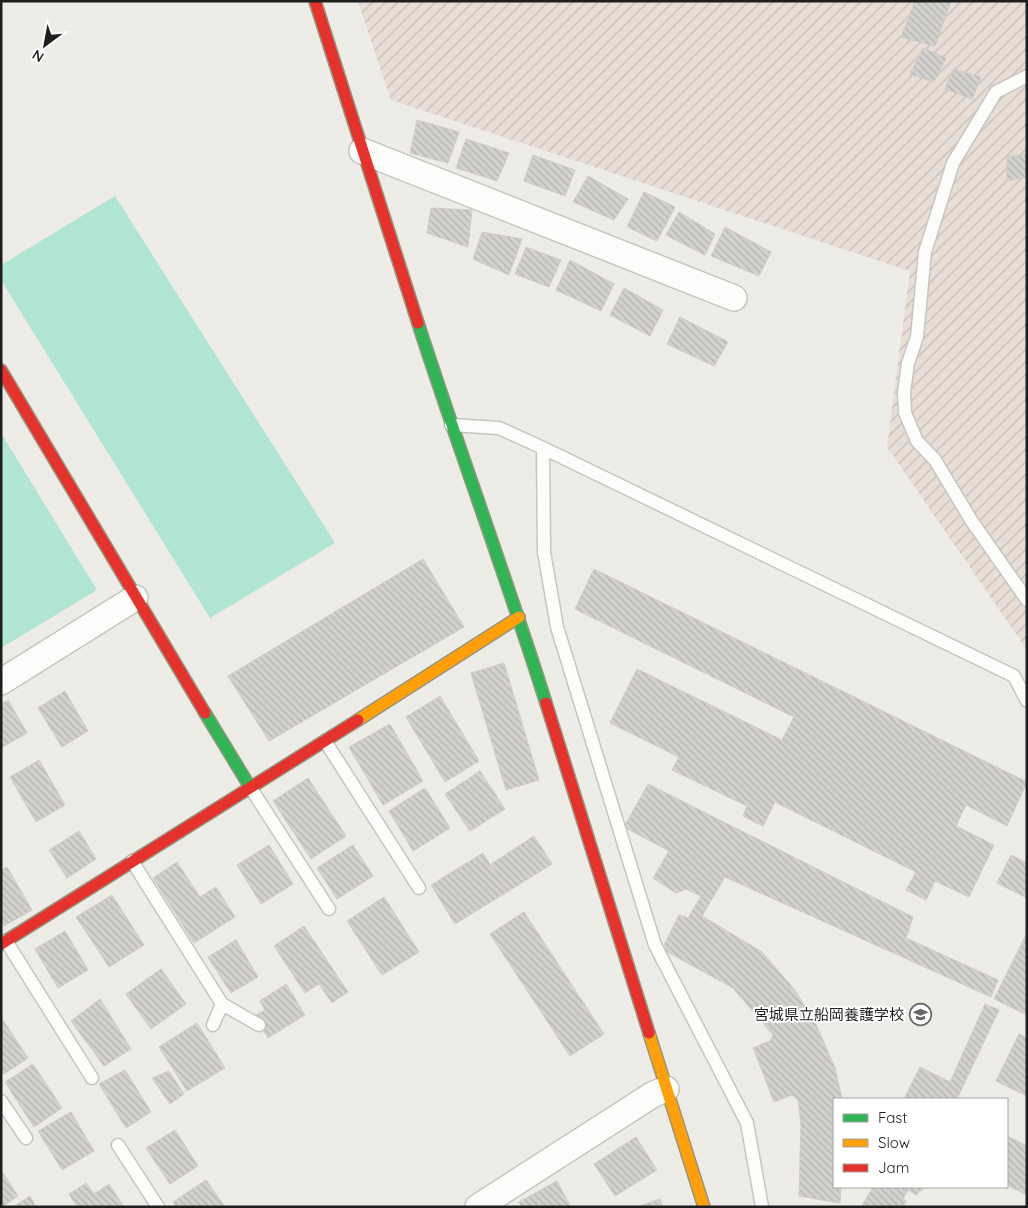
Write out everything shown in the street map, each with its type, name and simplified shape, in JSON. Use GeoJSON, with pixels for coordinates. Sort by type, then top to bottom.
{"type":"FeatureCollection","features":[{"type":"Feature","properties":{"kind":"street"},"geometry":{"type":"LineString","coordinates":[[315,1],[451,425],[519,617],[704,1207]]}},
{"type":"Feature","properties":{"kind":"street"},"geometry":{"type":"LineString","coordinates":[[362,151],[734,298]]}},
{"type":"Feature","properties":{"kind":"street"},"geometry":{"type":"LineString","coordinates":[[1,370],[135,598],[250,787]]}},
{"type":"Feature","properties":{"kind":"street"},"geometry":{"type":"LineString","coordinates":[[1,682],[135,598]]}},
{"type":"Feature","properties":{"kind":"street"},"geometry":{"type":"LineString","coordinates":[[3,942],[325,742],[519,617]]}},
{"type":"Feature","properties":{"kind":"street"},"geometry":{"type":"LineString","coordinates":[[478,1207],[652,1095],[666,1088]]}},
{"type":"Feature","properties":{"kind":"lane"},"geometry":{"type":"LineString","coordinates":[[1027,76],[996,92],[953,163],[925,252],[917,338],[908,363],[904,392],[906,414],[917,441],[935,460],[971,520],[1027,600]]}},
{"type":"Feature","properties":{"kind":"lane"},"geometry":{"type":"LineString","coordinates":[[451,425],[499,428],[543,448],[1014,676],[1027,701]]}},
{"type":"Feature","properties":{"kind":"lane"},"geometry":{"type":"LineString","coordinates":[[543,448],[544,552],[557,627],[655,945],[747,1123],[762,1207]]}},
{"type":"Feature","properties":{"kind":"lane"},"geometry":{"type":"LineString","coordinates":[[325,742],[419,888]]}},
{"type":"Feature","properties":{"kind":"lane"},"geometry":{"type":"LineString","coordinates":[[250,787],[329,908]]}},
{"type":"Feature","properties":{"kind":"lane"},"geometry":{"type":"LineString","coordinates":[[132,861],[222,1004],[259,1026]]}},
{"type":"Feature","properties":{"kind":"lane"},"geometry":{"type":"LineString","coordinates":[[3,942],[92,1078]]}},
{"type":"Feature","properties":{"kind":"lane"},"geometry":{"type":"LineString","coordinates":[[213,1024],[222,1004]]}},
{"type":"Feature","properties":{"kind":"lane"},"geometry":{"type":"LineString","coordinates":[[1,1101],[26,1138]]}},
{"type":"Feature","properties":{"kind":"lane"},"geometry":{"type":"LineString","coordinates":[[118,1145],[158,1207]]}},
{"type":"Feature","properties":{"kind":"shaded area"},"geometry":{"type":"Polygon","coordinates":[[[358,1],[1027,1],[1027,650],[887,447],[910,271],[391,100],[358,1]]]}},
{"type":"Feature","properties":{"kind":"green space"},"geometry":{"type":"Polygon","coordinates":[[[115,196],[335,543],[210,618],[1,280],[1,265],[115,196]]]}},
{"type":"Feature","properties":{"kind":"green space"},"geometry":{"type":"Polygon","coordinates":[[[1,433],[97,590],[1,648],[1,433]]]}},
{"type":"Feature","properties":{"kind":"building"},"geometry":{"type":"Polygon","coordinates":[[[915,1],[951,1],[935,46],[901,37],[915,1]]]}},
{"type":"Feature","properties":{"kind":"building"},"geometry":{"type":"Polygon","coordinates":[[[923,48],[946,58],[934,82],[910,74],[923,48]]]}},
{"type":"Feature","properties":{"kind":"building"},"geometry":{"type":"Polygon","coordinates":[[[953,69],[981,77],[972,99],[945,89],[953,69]]]}},
{"type":"Feature","properties":{"kind":"building"},"geometry":{"type":"Polygon","coordinates":[[[417,120],[459,132],[448,163],[410,153],[417,120]]]}},
{"type":"Feature","properties":{"kind":"building"},"geometry":{"type":"Polygon","coordinates":[[[466,139],[509,153],[497,181],[456,168],[466,139]]]}},
{"type":"Feature","properties":{"kind":"building"},"geometry":{"type":"Polygon","coordinates":[[[1027,154],[1027,177],[1007,181],[1007,157],[1027,154]]]}},
{"type":"Feature","properties":{"kind":"building"},"geometry":{"type":"Polygon","coordinates":[[[533,155],[575,170],[565,196],[524,181],[533,155]]]}},
{"type":"Feature","properties":{"kind":"building"},"geometry":{"type":"Polygon","coordinates":[[[588,176],[628,199],[614,220],[573,202],[588,176]]]}},
{"type":"Feature","properties":{"kind":"building"},"geometry":{"type":"Polygon","coordinates":[[[644,192],[675,207],[657,241],[627,227],[644,192]]]}},
{"type":"Feature","properties":{"kind":"building"},"geometry":{"type":"Polygon","coordinates":[[[431,208],[472,210],[468,247],[427,233],[431,208]]]}},
{"type":"Feature","properties":{"kind":"building"},"geometry":{"type":"Polygon","coordinates":[[[679,212],[715,234],[705,255],[666,235],[679,212]]]}},
{"type":"Feature","properties":{"kind":"building"},"geometry":{"type":"Polygon","coordinates":[[[725,227],[771,252],[759,276],[711,256],[725,227]]]}},
{"type":"Feature","properties":{"kind":"building"},"geometry":{"type":"Polygon","coordinates":[[[482,232],[522,239],[509,275],[473,259],[482,232]]]}},
{"type":"Feature","properties":{"kind":"building"},"geometry":{"type":"Polygon","coordinates":[[[526,247],[561,260],[549,287],[515,274],[526,247]]]}},
{"type":"Feature","properties":{"kind":"building"},"geometry":{"type":"Polygon","coordinates":[[[570,260],[614,284],[601,311],[556,290],[570,260]]]}},
{"type":"Feature","properties":{"kind":"building"},"geometry":{"type":"Polygon","coordinates":[[[624,288],[663,310],[650,336],[610,315],[624,288]]]}},
{"type":"Feature","properties":{"kind":"building"},"geometry":{"type":"Polygon","coordinates":[[[680,317],[728,342],[714,366],[667,344],[680,317]]]}},
{"type":"Feature","properties":{"kind":"building"},"geometry":{"type":"Polygon","coordinates":[[[423,559],[464,627],[269,741],[228,676],[423,559]]]}},
{"type":"Feature","properties":{"kind":"building"},"geometry":{"type":"Polygon","coordinates":[[[594,569],[1027,782],[1007,826],[966,805],[956,826],[994,845],[969,897],[935,881],[926,900],[906,890],[916,872],[775,802],[763,826],[743,816],[747,806],[672,770],[679,757],[610,723],[637,669],[782,740],[794,717],[575,609],[594,569]]]}},
{"type":"Feature","properties":{"kind":"building"},"geometry":{"type":"Polygon","coordinates":[[[504,663],[539,780],[506,790],[471,673],[504,663]]]}},
{"type":"Feature","properties":{"kind":"building"},"geometry":{"type":"Polygon","coordinates":[[[65,691],[88,731],[62,747],[38,708],[65,691]]]}},
{"type":"Feature","properties":{"kind":"building"},"geometry":{"type":"Polygon","coordinates":[[[440,696],[479,761],[445,782],[406,717],[440,696]]]}},
{"type":"Feature","properties":{"kind":"building"},"geometry":{"type":"Polygon","coordinates":[[[8,700],[27,733],[1,748],[1,704],[8,700]]]}},
{"type":"Feature","properties":{"kind":"building"},"geometry":{"type":"Polygon","coordinates":[[[390,724],[423,781],[383,805],[349,747],[390,724]]]}},
{"type":"Feature","properties":{"kind":"building"},"geometry":{"type":"Polygon","coordinates":[[[39,760],[65,805],[36,822],[10,777],[39,760]]]}},
{"type":"Feature","properties":{"kind":"building"},"geometry":{"type":"Polygon","coordinates":[[[480,771],[505,809],[470,831],[445,794],[480,771]]]}},
{"type":"Feature","properties":{"kind":"building"},"geometry":{"type":"Polygon","coordinates":[[[308,778],[346,836],[311,859],[273,801],[308,778]]]}},
{"type":"Feature","properties":{"kind":"building"},"geometry":{"type":"Polygon","coordinates":[[[648,784],[913,917],[906,938],[998,980],[991,997],[725,877],[702,916],[762,952],[794,989],[815,1022],[835,1068],[842,1098],[833,1098],[833,1188],[841,1188],[840,1203],[799,1196],[801,1125],[798,1100],[792,1095],[774,1102],[753,1048],[770,1041],[773,1035],[733,988],[662,949],[679,915],[688,918],[701,896],[686,889],[676,893],[653,878],[669,851],[624,827],[648,784]]]}},
{"type":"Feature","properties":{"kind":"building"},"geometry":{"type":"Polygon","coordinates":[[[425,788],[450,828],[413,851],[389,811],[425,788]]]}},
{"type":"Feature","properties":{"kind":"building"},"geometry":{"type":"Polygon","coordinates":[[[79,831],[96,859],[67,878],[49,850],[79,831]]]}},
{"type":"Feature","properties":{"kind":"building"},"geometry":{"type":"Polygon","coordinates":[[[534,836],[552,864],[507,892],[491,864],[534,836]]]}},
{"type":"Feature","properties":{"kind":"building"},"geometry":{"type":"Polygon","coordinates":[[[269,845],[293,884],[261,904],[237,865],[269,845]]]}},
{"type":"Feature","properties":{"kind":"building"},"geometry":{"type":"Polygon","coordinates":[[[353,845],[373,876],[337,899],[317,868],[353,845]]]}},
{"type":"Feature","properties":{"kind":"building"},"geometry":{"type":"Polygon","coordinates":[[[483,853],[507,892],[455,924],[431,885],[483,853]]]}},
{"type":"Feature","properties":{"kind":"building"},"geometry":{"type":"Polygon","coordinates":[[[1011,855],[1027,863],[1027,898],[997,883],[1011,855]]]}},
{"type":"Feature","properties":{"kind":"building"},"geometry":{"type":"Polygon","coordinates":[[[177,862],[200,897],[216,887],[235,917],[194,943],[153,878],[177,862]]]}},
{"type":"Feature","properties":{"kind":"building"},"geometry":{"type":"Polygon","coordinates":[[[7,867],[32,910],[4,926],[1,921],[1,870],[7,867]]]}},
{"type":"Feature","properties":{"kind":"building"},"geometry":{"type":"Polygon","coordinates":[[[112,895],[144,945],[109,967],[76,917],[112,895]]]}},
{"type":"Feature","properties":{"kind":"building"},"geometry":{"type":"Polygon","coordinates":[[[384,897],[419,952],[382,975],[347,921],[384,897]]]}},
{"type":"Feature","properties":{"kind":"building"},"geometry":{"type":"Polygon","coordinates":[[[524,912],[604,1034],[570,1056],[490,934],[524,912]]]}},
{"type":"Feature","properties":{"kind":"building"},"geometry":{"type":"Polygon","coordinates":[[[304,926],[348,992],[332,1003],[319,984],[305,993],[274,946],[304,926]]]}},
{"type":"Feature","properties":{"kind":"building"},"geometry":{"type":"Polygon","coordinates":[[[65,931],[88,970],[58,988],[35,949],[65,931]]]}},
{"type":"Feature","properties":{"kind":"building"},"geometry":{"type":"Polygon","coordinates":[[[1027,933],[1027,1015],[994,999],[1027,933]]]}},
{"type":"Feature","properties":{"kind":"building"},"geometry":{"type":"Polygon","coordinates":[[[236,940],[258,977],[231,993],[208,957],[236,940]]]}},
{"type":"Feature","properties":{"kind":"building"},"geometry":{"type":"Polygon","coordinates":[[[161,969],[186,1004],[151,1029],[126,994],[161,969]]]}},
{"type":"Feature","properties":{"kind":"building"},"geometry":{"type":"Polygon","coordinates":[[[286,984],[305,1015],[268,1038],[254,1016],[265,1010],[260,1001],[286,984]]]}},
{"type":"Feature","properties":{"kind":"building"},"geometry":{"type":"Polygon","coordinates":[[[100,999],[131,1049],[104,1066],[71,1021],[100,999]]]}},
{"type":"Feature","properties":{"kind":"building"},"geometry":{"type":"Polygon","coordinates":[[[985,1004],[999,1010],[957,1098],[904,1098],[920,1067],[950,1082],[985,1004]]]}},
{"type":"Feature","properties":{"kind":"building"},"geometry":{"type":"Polygon","coordinates":[[[3,1020],[28,1058],[4,1074],[1,1070],[3,1020]]]}},
{"type":"Feature","properties":{"kind":"building"},"geometry":{"type":"Polygon","coordinates":[[[197,1023],[225,1068],[187,1091],[159,1047],[197,1023]]]}},
{"type":"Feature","properties":{"kind":"building"},"geometry":{"type":"Polygon","coordinates":[[[1019,1034],[1027,1038],[1027,1096],[996,1081],[1019,1034]]]}},
{"type":"Feature","properties":{"kind":"building"},"geometry":{"type":"Polygon","coordinates":[[[33,1064],[62,1108],[34,1127],[5,1082],[33,1064]]]}},
{"type":"Feature","properties":{"kind":"building"},"geometry":{"type":"Polygon","coordinates":[[[125,1070],[151,1112],[126,1128],[99,1084],[125,1070]]]}},
{"type":"Feature","properties":{"kind":"building"},"geometry":{"type":"Polygon","coordinates":[[[169,1071],[184,1094],[170,1104],[152,1078],[169,1071]]]}},
{"type":"Feature","properties":{"kind":"building"},"geometry":{"type":"Polygon","coordinates":[[[71,1112],[94,1151],[62,1170],[38,1131],[71,1112]]]}},
{"type":"Feature","properties":{"kind":"building"},"geometry":{"type":"Polygon","coordinates":[[[175,1130],[198,1166],[170,1184],[146,1148],[175,1130]]]}},
{"type":"Feature","properties":{"kind":"building"},"geometry":{"type":"Polygon","coordinates":[[[1008,1136],[1027,1146],[1027,1195],[1008,1186],[1008,1136]]]}},
{"type":"Feature","properties":{"kind":"building"},"geometry":{"type":"Polygon","coordinates":[[[636,1137],[657,1170],[615,1196],[594,1164],[636,1137]]]}},
{"type":"Feature","properties":{"kind":"building"},"geometry":{"type":"Polygon","coordinates":[[[1,1170],[18,1196],[2,1207],[1,1207],[1,1170]]]}},
{"type":"Feature","properties":{"kind":"building"},"geometry":{"type":"Polygon","coordinates":[[[206,1180],[225,1207],[176,1207],[173,1202],[206,1180]]]}},
{"type":"Feature","properties":{"kind":"building"},"geometry":{"type":"Polygon","coordinates":[[[557,1181],[571,1207],[522,1207],[519,1202],[557,1181]]]}},
{"type":"Feature","properties":{"kind":"building"},"geometry":{"type":"Polygon","coordinates":[[[86,1183],[94,1194],[109,1184],[124,1207],[77,1207],[69,1194],[86,1183]]]}},
{"type":"Feature","properties":{"kind":"building"},"geometry":{"type":"Polygon","coordinates":[[[872,1188],[924,1188],[916,1195],[908,1190],[903,1199],[906,1201],[903,1207],[857,1207],[862,1206],[872,1188]]]}},
{"type":"Feature","properties":{"kind":"building"},"geometry":{"type":"Polygon","coordinates":[[[30,1196],[36,1207],[13,1207],[30,1196]]]}},
{"type":"Feature","properties":{"kind":"building"},"geometry":{"type":"Polygon","coordinates":[[[660,1199],[663,1207],[637,1207],[660,1199]]]}},
{"type":"Feature","properties":{"kind":"traffic: fast"},"geometry":{"type":"LineString","coordinates":[[418,323],[546,703]]}},
{"type":"Feature","properties":{"kind":"traffic: fast"},"geometry":{"type":"LineString","coordinates":[[205,713],[250,787]]}},
{"type":"Feature","properties":{"kind":"traffic: slow"},"geometry":{"type":"LineString","coordinates":[[358,720],[519,617]]}},
{"type":"Feature","properties":{"kind":"traffic: slow"},"geometry":{"type":"LineString","coordinates":[[649,1033],[704,1207]]}},
{"type":"Feature","properties":{"kind":"traffic: jam"},"geometry":{"type":"LineString","coordinates":[[315,1],[418,323]]}},
{"type":"Feature","properties":{"kind":"traffic: jam"},"geometry":{"type":"LineString","coordinates":[[1,370],[205,713]]}},
{"type":"Feature","properties":{"kind":"traffic: jam"},"geometry":{"type":"LineString","coordinates":[[546,703],[649,1033]]}},
{"type":"Feature","properties":{"kind":"traffic: jam"},"geometry":{"type":"LineString","coordinates":[[1,944],[358,720]]}},
{"type":"Feature","properties":{"kind":"place","name":"宮城県立船岡養護学校"},"geometry":{"type":"Point","coordinates":[920,1015]}}]}
